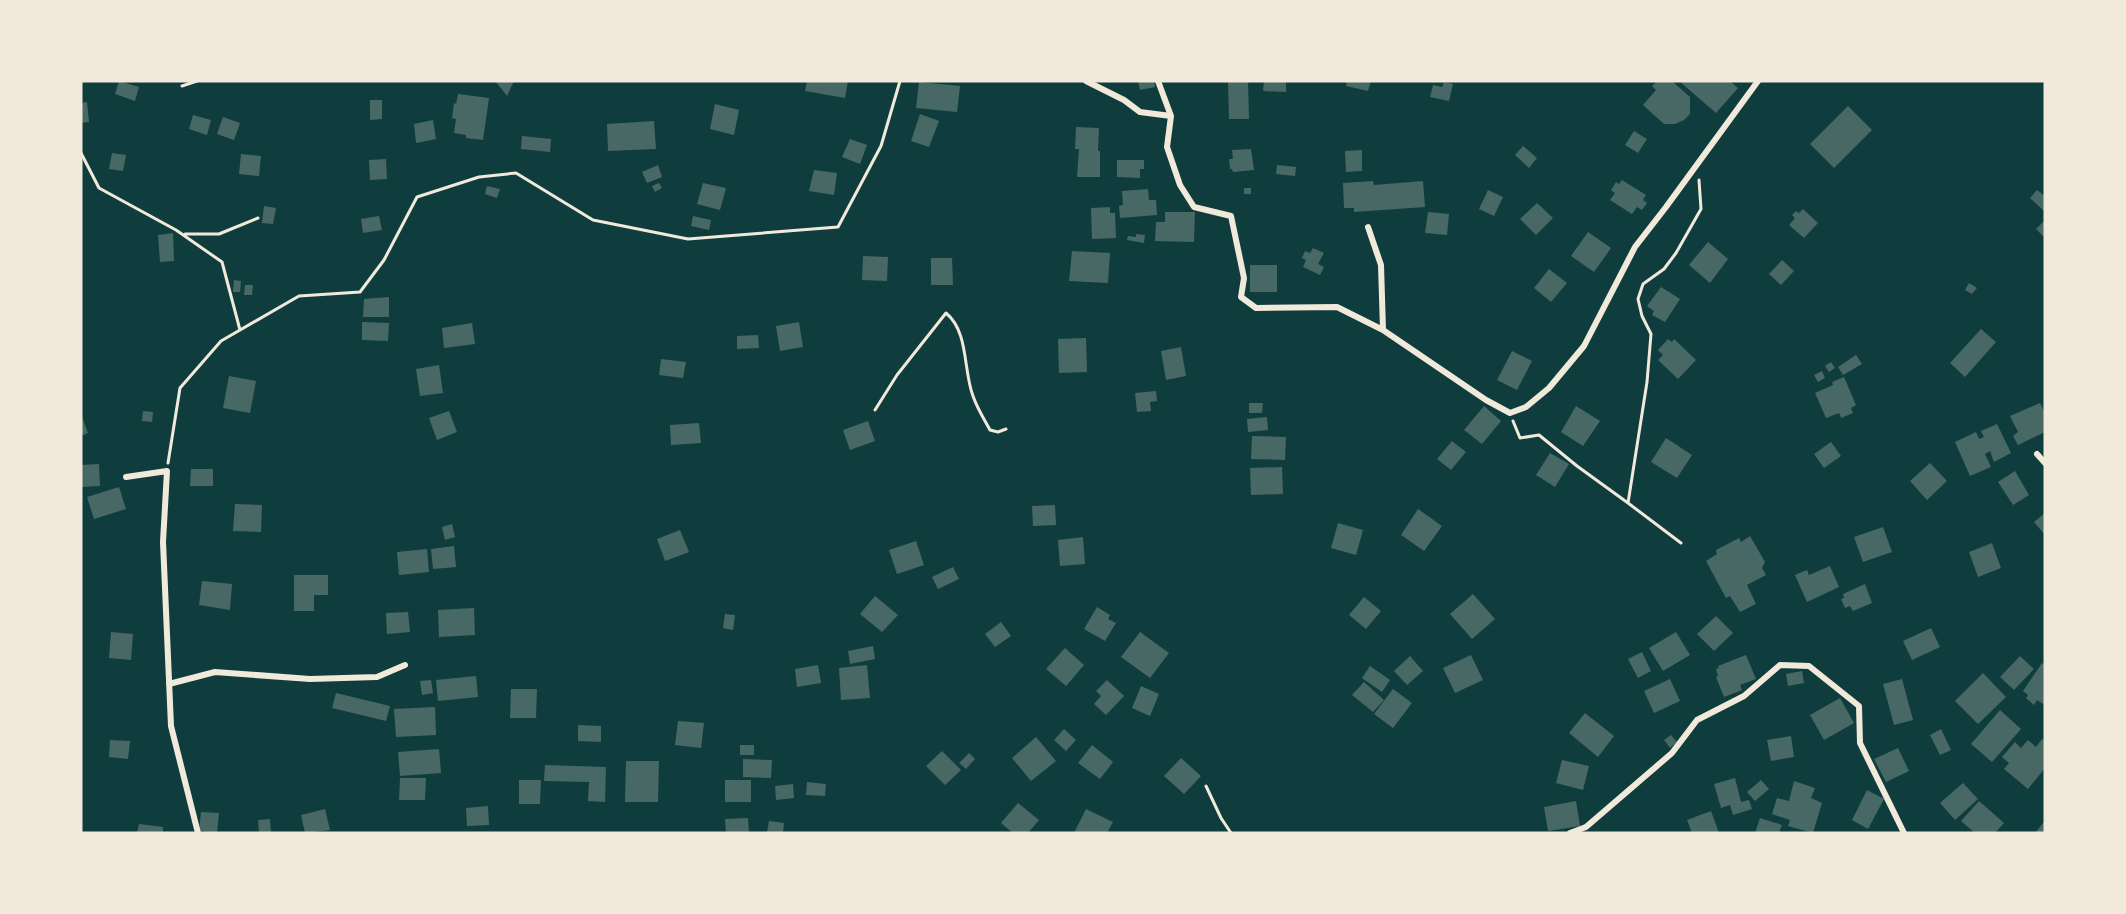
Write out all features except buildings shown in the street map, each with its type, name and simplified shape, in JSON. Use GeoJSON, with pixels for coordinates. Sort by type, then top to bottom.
{"type":"FeatureCollection","features":[{"type":"Feature","properties":{"kind":"street"},"geometry":{"type":"LineString","coordinates":[[1086,81],[1124,100],[1140,112],[1171,116]]}},
{"type":"Feature","properties":{"kind":"street"},"geometry":{"type":"LineString","coordinates":[[1158,81],[1171,116],[1167,147],[1180,185],[1194,207],[1231,216],[1244,278],[1241,297],[1256,308],[1336,307],[1383,330],[1486,400],[1510,413],[1526,407],[1549,387],[1584,346],[1635,247],[1758,81]]}},
{"type":"Feature","properties":{"kind":"street"},"geometry":{"type":"LineString","coordinates":[[1368,227],[1380,265],[1383,330]]}},
{"type":"Feature","properties":{"kind":"street"},"geometry":{"type":"LineString","coordinates":[[2037,454],[2045,463]]}},
{"type":"Feature","properties":{"kind":"street"},"geometry":{"type":"LineString","coordinates":[[126,477],[167,471],[163,542],[171,726],[198,833]]}},
{"type":"Feature","properties":{"kind":"street"},"geometry":{"type":"LineString","coordinates":[[169,684],[214,672],[310,679],[376,677],[405,665]]}},
{"type":"Feature","properties":{"kind":"street"},"geometry":{"type":"LineString","coordinates":[[1570,833],[1587,827],[1672,753],[1697,720],[1744,696],[1780,665],[1809,666],[1859,706],[1860,743],[1904,833]]}},
{"type":"Feature","properties":{"kind":"path"},"geometry":{"type":"LineString","coordinates":[[182,86],[197,81]]}},
{"type":"Feature","properties":{"kind":"path"},"geometry":{"type":"LineString","coordinates":[[167,471],[180,388],[220,341],[299,296],[360,292],[384,260],[417,197],[479,177],[516,173],[593,220],[687,239],[838,227],[881,146],[900,81]]}},
{"type":"Feature","properties":{"kind":"path"},"geometry":{"type":"LineString","coordinates":[[81,153],[99,188],[183,234],[222,262],[240,330]]}},
{"type":"Feature","properties":{"kind":"path"},"geometry":{"type":"LineString","coordinates":[[1628,502],[1647,382],[1651,334],[1642,316],[1638,299],[1643,284],[1664,269],[1676,253],[1701,209],[1698,163]]}},
{"type":"Feature","properties":{"kind":"path"},"geometry":{"type":"LineString","coordinates":[[183,234],[219,234],[258,219]]}},
{"type":"Feature","properties":{"kind":"path"},"geometry":{"type":"LineString","coordinates":[[875,410],[897,375],[946,313],[953,320],[957,330],[964,350],[973,396],[990,430],[998,432],[1006,429]]}},
{"type":"Feature","properties":{"kind":"path"},"geometry":{"type":"LineString","coordinates":[[1510,413],[1520,438],[1539,435],[1681,543]]}},
{"type":"Feature","properties":{"kind":"path"},"geometry":{"type":"LineString","coordinates":[[1206,786],[1231,833]]}}]}
